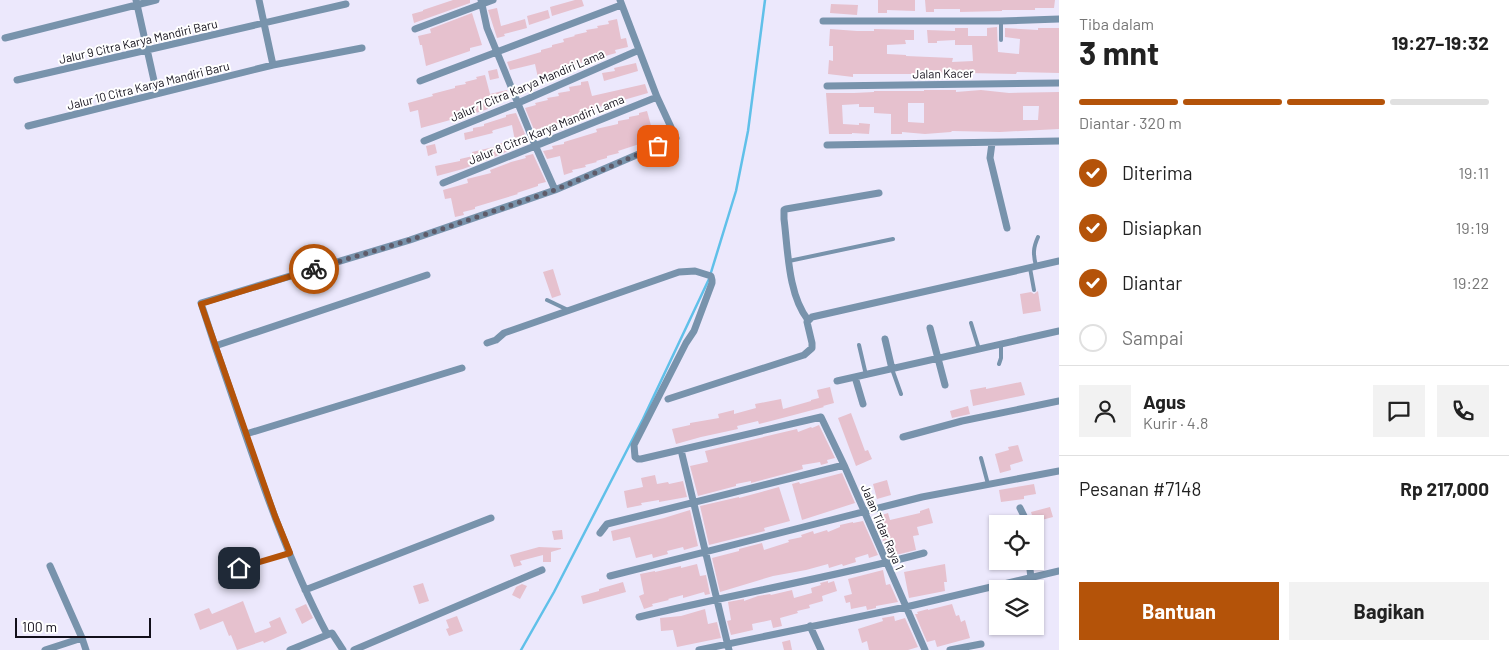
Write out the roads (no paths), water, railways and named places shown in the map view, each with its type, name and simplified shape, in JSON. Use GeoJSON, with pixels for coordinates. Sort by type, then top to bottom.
{"type":"FeatureCollection","features":[{"type":"Feature","properties":{"kind":"street"},"geometry":{"type":"LineString","coordinates":[[5,38],[136,2],[156,0]]}},
{"type":"Feature","properties":{"kind":"street"},"geometry":{"type":"LineString","coordinates":[[259,0],[273,65]]}},
{"type":"Feature","properties":{"kind":"street"},"geometry":{"type":"LineString","coordinates":[[415,29],[482,2],[493,0]]}},
{"type":"Feature","properties":{"kind":"street"},"geometry":{"type":"LineString","coordinates":[[136,2],[157,94]]}},
{"type":"Feature","properties":{"kind":"street"},"geometry":{"type":"LineString","coordinates":[[482,2],[487,28],[496,53],[555,190]]}},
{"type":"Feature","properties":{"kind":"street"},"geometry":{"type":"LineString","coordinates":[[327,634],[275,516],[201,304],[410,240],[555,190],[676,138],[657,97],[620,3],[496,53],[420,81]]}},
{"type":"Feature","properties":{"kind":"street","name":"Jalur 9 Citra Karya Mandiri Baru"},"geometry":{"type":"LineString","coordinates":[[17,80],[346,4]]}},
{"type":"Feature","properties":{"kind":"street"},"geometry":{"type":"LineString","coordinates":[[823,21],[1001,21],[1059,19]]}},
{"type":"Feature","properties":{"kind":"street","name":"Jalur 10 Citra Karya Mandiri Baru"},"geometry":{"type":"LineString","coordinates":[[28,126],[273,65],[362,48]]}},
{"type":"Feature","properties":{"kind":"street","name":"Jalur 7 Citra Karya Mandiri Lama"},"geometry":{"type":"LineString","coordinates":[[424,141],[518,103],[639,50]]}},
{"type":"Feature","properties":{"kind":"street","name":"Jalan Kacer"},"geometry":{"type":"LineString","coordinates":[[827,86],[1059,83]]}},
{"type":"Feature","properties":{"kind":"street","name":"Jalur 8 Citra Karya Mandiri Lama"},"geometry":{"type":"LineString","coordinates":[[443,183],[657,97]]}},
{"type":"Feature","properties":{"kind":"street"},"geometry":{"type":"LineString","coordinates":[[827,145],[1059,141]]}},
{"type":"Feature","properties":{"kind":"street"},"geometry":{"type":"LineString","coordinates":[[992,143],[990,158],[1007,228]]}},
{"type":"Feature","properties":{"kind":"street"},"geometry":{"type":"LineString","coordinates":[[668,399],[804,355],[812,348],[807,324],[808,320],[801,310],[793,284],[784,210],[879,193]]}},
{"type":"Feature","properties":{"kind":"street"},"geometry":{"type":"LineString","coordinates":[[808,320],[816,316],[1059,261]]}},
{"type":"Feature","properties":{"kind":"street"},"geometry":{"type":"LineString","coordinates":[[487,343],[496,340],[504,333],[679,272],[690,270],[711,276],[712,283],[694,331],[634,445],[634,449],[635,457],[638,459],[681,450],[728,647]]}},
{"type":"Feature","properties":{"kind":"street"},"geometry":{"type":"LineString","coordinates":[[215,346],[427,275]]}},
{"type":"Feature","properties":{"kind":"street"},"geometry":{"type":"LineString","coordinates":[[930,328],[945,385]]}},
{"type":"Feature","properties":{"kind":"street"},"geometry":{"type":"LineString","coordinates":[[837,382],[1059,331]]}},
{"type":"Feature","properties":{"kind":"street"},"geometry":{"type":"LineString","coordinates":[[885,340],[892,369]]}},
{"type":"Feature","properties":{"kind":"street"},"geometry":{"type":"LineString","coordinates":[[246,434],[462,368]]}},
{"type":"Feature","properties":{"kind":"street"},"geometry":{"type":"LineString","coordinates":[[855,378],[863,404]]}},
{"type":"Feature","properties":{"kind":"street"},"geometry":{"type":"LineString","coordinates":[[903,437],[962,421],[1059,401]]}},
{"type":"Feature","properties":{"kind":"street","name":"Jalan Tidar Raya 1"},"geometry":{"type":"LineString","coordinates":[[681,450],[818,417],[822,418],[925,650]]}},
{"type":"Feature","properties":{"kind":"street"},"geometry":{"type":"LineString","coordinates":[[600,533],[607,524],[844,465]]}},
{"type":"Feature","properties":{"kind":"street"},"geometry":{"type":"LineString","coordinates":[[610,576],[922,497],[1059,471]]}},
{"type":"Feature","properties":{"kind":"street"},"geometry":{"type":"LineString","coordinates":[[1020,508],[1024,515]]}},
{"type":"Feature","properties":{"kind":"street"},"geometry":{"type":"LineString","coordinates":[[306,590],[491,518]]}},
{"type":"Feature","properties":{"kind":"street"},"geometry":{"type":"LineString","coordinates":[[639,617],[716,598],[886,563],[924,553]]}},
{"type":"Feature","properties":{"kind":"street"},"geometry":{"type":"LineString","coordinates":[[50,566],[86,650]]}},
{"type":"Feature","properties":{"kind":"street"},"geometry":{"type":"LineString","coordinates":[[354,650],[542,570]]}},
{"type":"Feature","properties":{"kind":"street"},"geometry":{"type":"LineString","coordinates":[[1030,570],[1030,578]]}},
{"type":"Feature","properties":{"kind":"street"},"geometry":{"type":"LineString","coordinates":[[699,650],[728,647],[810,626],[906,607],[1059,571]]}},
{"type":"Feature","properties":{"kind":"street"},"geometry":{"type":"LineString","coordinates":[[810,626],[821,650]]}},
{"type":"Feature","properties":{"kind":"street"},"geometry":{"type":"LineString","coordinates":[[290,650],[332,633],[343,650]]}},
{"type":"Feature","properties":{"kind":"street"},"geometry":{"type":"LineString","coordinates":[[45,650],[82,638]]}},
{"type":"Feature","properties":{"kind":"street"},"geometry":{"type":"LineString","coordinates":[[950,650],[981,644]]}},
{"type":"Feature","properties":{"kind":"lane"},"geometry":{"type":"LineString","coordinates":[[1001,21],[1001,40]]}},
{"type":"Feature","properties":{"kind":"lane"},"geometry":{"type":"LineString","coordinates":[[1034,290],[1033,252],[1038,237]]}},
{"type":"Feature","properties":{"kind":"lane"},"geometry":{"type":"LineString","coordinates":[[790,261],[892,239]]}},
{"type":"Feature","properties":{"kind":"lane"},"geometry":{"type":"LineString","coordinates":[[547,300],[570,310]]}},
{"type":"Feature","properties":{"kind":"lane"},"geometry":{"type":"LineString","coordinates":[[971,322],[979,349]]}},
{"type":"Feature","properties":{"kind":"lane"},"geometry":{"type":"LineString","coordinates":[[998,364],[1001,358],[1001,344]]}},
{"type":"Feature","properties":{"kind":"lane"},"geometry":{"type":"LineString","coordinates":[[859,345],[866,375]]}},
{"type":"Feature","properties":{"kind":"lane"},"geometry":{"type":"LineString","coordinates":[[892,369],[901,394]]}},
{"type":"Feature","properties":{"kind":"lane"},"geometry":{"type":"LineString","coordinates":[[981,458],[988,484]]}},
{"type":"Feature","properties":{"kind":"lane"},"geometry":{"type":"LineString","coordinates":[[239,568],[290,553]]}},
{"type":"Feature","properties":{"kind":"waterway"},"geometry":{"type":"LineString","coordinates":[[521,650],[554,592],[643,419],[709,279],[736,191],[748,131],[765,0]]}}]}
